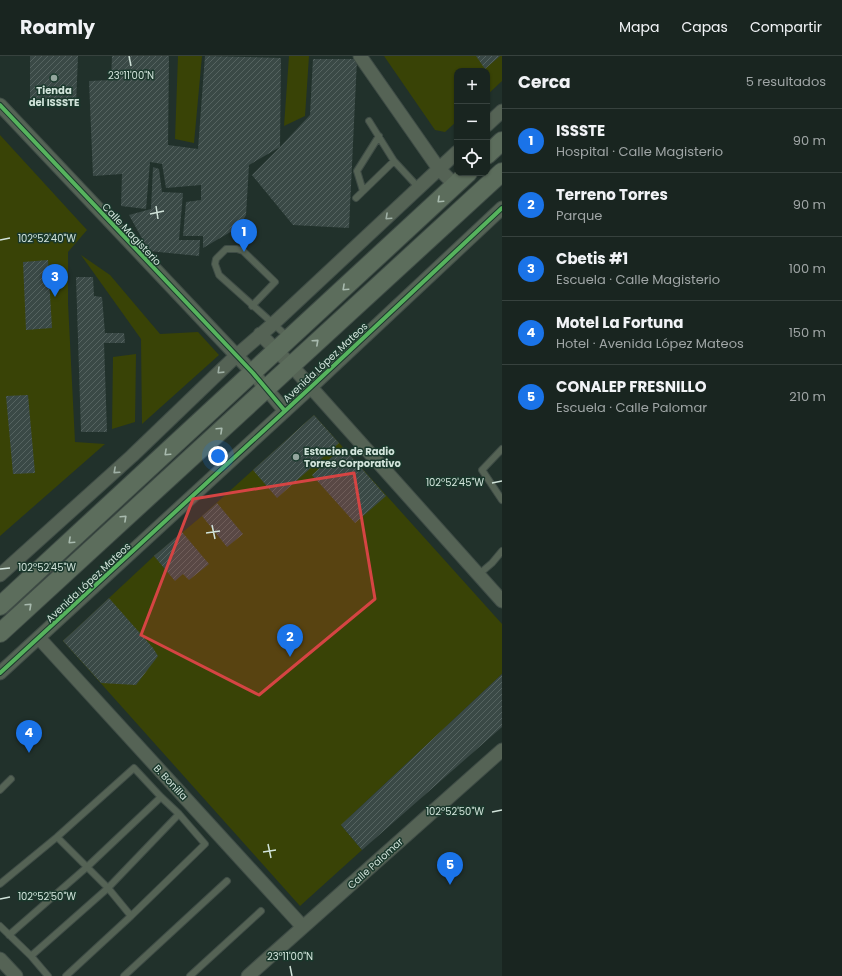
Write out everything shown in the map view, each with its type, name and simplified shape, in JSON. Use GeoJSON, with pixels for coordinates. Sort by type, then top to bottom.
{"type":"FeatureCollection","features":[{"type":"Feature","properties":{"kind":"main road"},"geometry":{"type":"LineString","coordinates":[[490,152],[502,141]]}},
{"type":"Feature","properties":{"kind":"main road","name":"Avenida López Mateos"},"geometry":{"type":"LineString","coordinates":[[0,633],[265,388],[502,172]]}},
{"type":"Feature","properties":{"kind":"main road"},"geometry":{"type":"LineString","coordinates":[[0,606],[253,374],[465,176]]}},
{"type":"Feature","properties":{"kind":"street"},"geometry":{"type":"LineString","coordinates":[[360,56],[439,169],[455,185]]}},
{"type":"Feature","properties":{"kind":"street","name":"Calle Magisterio"},"geometry":{"type":"LineString","coordinates":[[0,105],[253,374],[285,411]]}},
{"type":"Feature","properties":{"kind":"street"},"geometry":{"type":"LineString","coordinates":[[490,122],[502,111]]}},
{"type":"Feature","properties":{"kind":"street"},"geometry":{"type":"LineString","coordinates":[[0,575],[132,456],[236,356],[273,324],[454,155]]}},
{"type":"Feature","properties":{"kind":"street","name":"Avenida López Mateos"},"geometry":{"type":"LineString","coordinates":[[0,674],[501,212]]}},
{"type":"Feature","properties":{"kind":"street"},"geometry":{"type":"LineString","coordinates":[[260,334],[276,352],[291,365],[501,599]]}},
{"type":"Feature","properties":{"kind":"street","name":"B. Bonilla"},"geometry":{"type":"LineString","coordinates":[[39,638],[303,926]]}},
{"type":"Feature","properties":{"kind":"street","name":"Calle Palomar"},"geometry":{"type":"LineString","coordinates":[[248,976],[502,750]]}},
{"type":"Feature","properties":{"kind":"street"},"geometry":{"type":"LineString","coordinates":[[0,959],[16,976]]}},
{"type":"Feature","properties":{"kind":"lane"},"geometry":{"type":"LineString","coordinates":[[369,121],[394,161],[419,188]]}},
{"type":"Feature","properties":{"kind":"lane"},"geometry":{"type":"LineString","coordinates":[[363,191],[357,171],[379,136]]}},
{"type":"Feature","properties":{"kind":"lane"},"geometry":{"type":"LineString","coordinates":[[356,198],[394,161]]}},
{"type":"Feature","properties":{"kind":"lane"},"geometry":{"type":"LineString","coordinates":[[252,306],[275,282],[243,251],[237,249],[226,249],[216,259],[215,264],[219,275],[252,306],[290,339]]}},
{"type":"Feature","properties":{"kind":"lane"},"geometry":{"type":"LineString","coordinates":[[502,449],[482,470],[502,500]]}},
{"type":"Feature","properties":{"kind":"lane"},"geometry":{"type":"LineString","coordinates":[[478,574],[502,551]]}},
{"type":"Feature","properties":{"kind":"lane"},"geometry":{"type":"LineString","coordinates":[[0,884],[58,837],[134,768],[179,814],[205,844],[131,916],[66,976]]}},
{"type":"Feature","properties":{"kind":"lane"},"geometry":{"type":"LineString","coordinates":[[0,790],[11,779]]}},
{"type":"Feature","properties":{"kind":"lane"},"geometry":{"type":"LineString","coordinates":[[9,935],[87,867],[161,797]]}},
{"type":"Feature","properties":{"kind":"lane"},"geometry":{"type":"LineString","coordinates":[[31,956],[108,888],[179,814]]}},
{"type":"Feature","properties":{"kind":"lane"},"geometry":{"type":"LineString","coordinates":[[58,837],[108,888],[131,916]]}},
{"type":"Feature","properties":{"kind":"lane"},"geometry":{"type":"LineString","coordinates":[[124,976],[227,881]]}},
{"type":"Feature","properties":{"kind":"lane"},"geometry":{"type":"LineString","coordinates":[[190,976],[261,911]]}},
{"type":"Feature","properties":{"kind":"lane"},"geometry":{"type":"LineString","coordinates":[[0,926],[31,956],[48,976]]}},
{"type":"Feature","properties":{"kind":"highlighted area"},"geometry":{"type":"Polygon","coordinates":[[[354,473],[375,599],[259,695],[141,635],[193,499],[354,473]]]}},
{"type":"Feature","properties":{"kind":"green space"},"geometry":{"type":"Polygon","coordinates":[[[178,56],[202,56],[194,143],[175,139],[178,56]]]}},
{"type":"Feature","properties":{"kind":"green space"},"geometry":{"type":"Polygon","coordinates":[[[289,56],[309,56],[305,116],[284,126],[289,56]]]}},
{"type":"Feature","properties":{"kind":"green space"},"geometry":{"type":"Polygon","coordinates":[[[384,56],[502,56],[502,81],[490,92],[490,68],[454,68],[454,124],[445,132],[435,130],[384,56]]]}},
{"type":"Feature","properties":{"kind":"green space"},"geometry":{"type":"Polygon","coordinates":[[[0,135],[87,230],[68,252],[68,303],[75,442],[105,444],[0,536],[0,135]]]}},
{"type":"Feature","properties":{"kind":"green space"},"geometry":{"type":"Polygon","coordinates":[[[81,255],[110,275],[160,334],[198,332],[219,355],[142,424],[141,339],[81,255]]]}},
{"type":"Feature","properties":{"kind":"green space"},"geometry":{"type":"Polygon","coordinates":[[[136,354],[135,422],[112,429],[113,357],[136,354]]]}},
{"type":"Feature","properties":{"kind":"green space"},"geometry":{"type":"Polygon","coordinates":[[[314,415],[502,624],[502,674],[341,825],[362,850],[300,906],[63,641],[154,556],[202,516],[314,415]]]}},
{"type":"Feature","properties":{"kind":"building","name":"Tienda del ISSSTE"},"geometry":{"type":"Polygon","coordinates":[[[30,56],[78,56],[76,105],[30,100],[30,56]]]}},
{"type":"Feature","properties":{"kind":"building"},"geometry":{"type":"Polygon","coordinates":[[[112,56],[169,56],[168,145],[198,149],[205,56],[281,58],[280,147],[249,165],[246,215],[239,227],[203,248],[203,236],[183,236],[186,202],[201,200],[201,185],[166,188],[162,164],[150,162],[146,209],[121,206],[122,174],[93,176],[89,81],[111,80],[112,56]]]}},
{"type":"Feature","properties":{"kind":"building"},"geometry":{"type":"Polygon","coordinates":[[[476,56],[500,56],[486,68],[484,68],[476,56]]]}},
{"type":"Feature","properties":{"kind":"building"},"geometry":{"type":"Polygon","coordinates":[[[313,59],[357,59],[349,228],[293,225],[252,175],[310,115],[313,59]]]}},
{"type":"Feature","properties":{"kind":"building"},"geometry":{"type":"Polygon","coordinates":[[[153,167],[159,169],[162,192],[183,193],[179,240],[200,240],[199,256],[149,251],[129,215],[151,209],[153,167]]]}},
{"type":"Feature","properties":{"kind":"building"},"geometry":{"type":"Polygon","coordinates":[[[48,260],[52,328],[26,330],[23,262],[48,260]]]}},
{"type":"Feature","properties":{"kind":"building"},"geometry":{"type":"Polygon","coordinates":[[[76,277],[93,277],[94,296],[102,297],[105,333],[124,333],[125,343],[104,343],[107,432],[81,432],[76,277]]]}},
{"type":"Feature","properties":{"kind":"building"},"geometry":{"type":"Polygon","coordinates":[[[28,395],[35,473],[13,474],[6,396],[28,395]]]}},
{"type":"Feature","properties":{"kind":"building","name":"Estacion de Radio Torres Corporativo"},"geometry":{"type":"Polygon","coordinates":[[[314,415],[339,443],[277,498],[253,470],[314,415]]]}},
{"type":"Feature","properties":{"kind":"building"},"geometry":{"type":"Polygon","coordinates":[[[343,447],[386,496],[355,523],[312,475],[343,447]]]}},
{"type":"Feature","properties":{"kind":"building"},"geometry":{"type":"Polygon","coordinates":[[[217,503],[243,534],[227,547],[202,516],[217,503]]]}},
{"type":"Feature","properties":{"kind":"building"},"geometry":{"type":"Polygon","coordinates":[[[182,532],[209,564],[189,580],[183,574],[175,581],[154,556],[182,532]]]}},
{"type":"Feature","properties":{"kind":"building"},"geometry":{"type":"Polygon","coordinates":[[[109,598],[153,648],[158,656],[136,685],[101,683],[63,641],[109,598]]]}},
{"type":"Feature","properties":{"kind":"building"},"geometry":{"type":"Polygon","coordinates":[[[502,674],[502,727],[362,850],[341,825],[502,674]]]}},
{"type":"Feature","properties":{"kind":"cycle path"},"geometry":{"type":"LineString","coordinates":[[0,105],[253,373],[285,411]]}},
{"type":"Feature","properties":{"kind":"cycle path"},"geometry":{"type":"LineString","coordinates":[[0,673],[311,387],[502,208]]}},
{"type":"Feature","properties":{"kind":"place","name":"Tienda del ISSSTE"},"geometry":{"type":"Point","coordinates":[54,78]}},
{"type":"Feature","properties":{"kind":"place","name":"ISSSTE"},"geometry":{"type":"Point","coordinates":[244,252]}},
{"type":"Feature","properties":{"kind":"place","name":"Cbetis #1"},"geometry":{"type":"Point","coordinates":[55,297]}},
{"type":"Feature","properties":{"kind":"place","name":"Estacion de Radio Torres Corporativo"},"geometry":{"type":"Point","coordinates":[296,457]}},
{"type":"Feature","properties":{"kind":"place","name":"Terreno Torres"},"geometry":{"type":"Point","coordinates":[290,657]}},
{"type":"Feature","properties":{"kind":"place","name":"Motel La Fortuna"},"geometry":{"type":"Point","coordinates":[29,753]}},
{"type":"Feature","properties":{"kind":"place","name":"CONALEP FRESNILLO"},"geometry":{"type":"Point","coordinates":[450,885]}}]}
